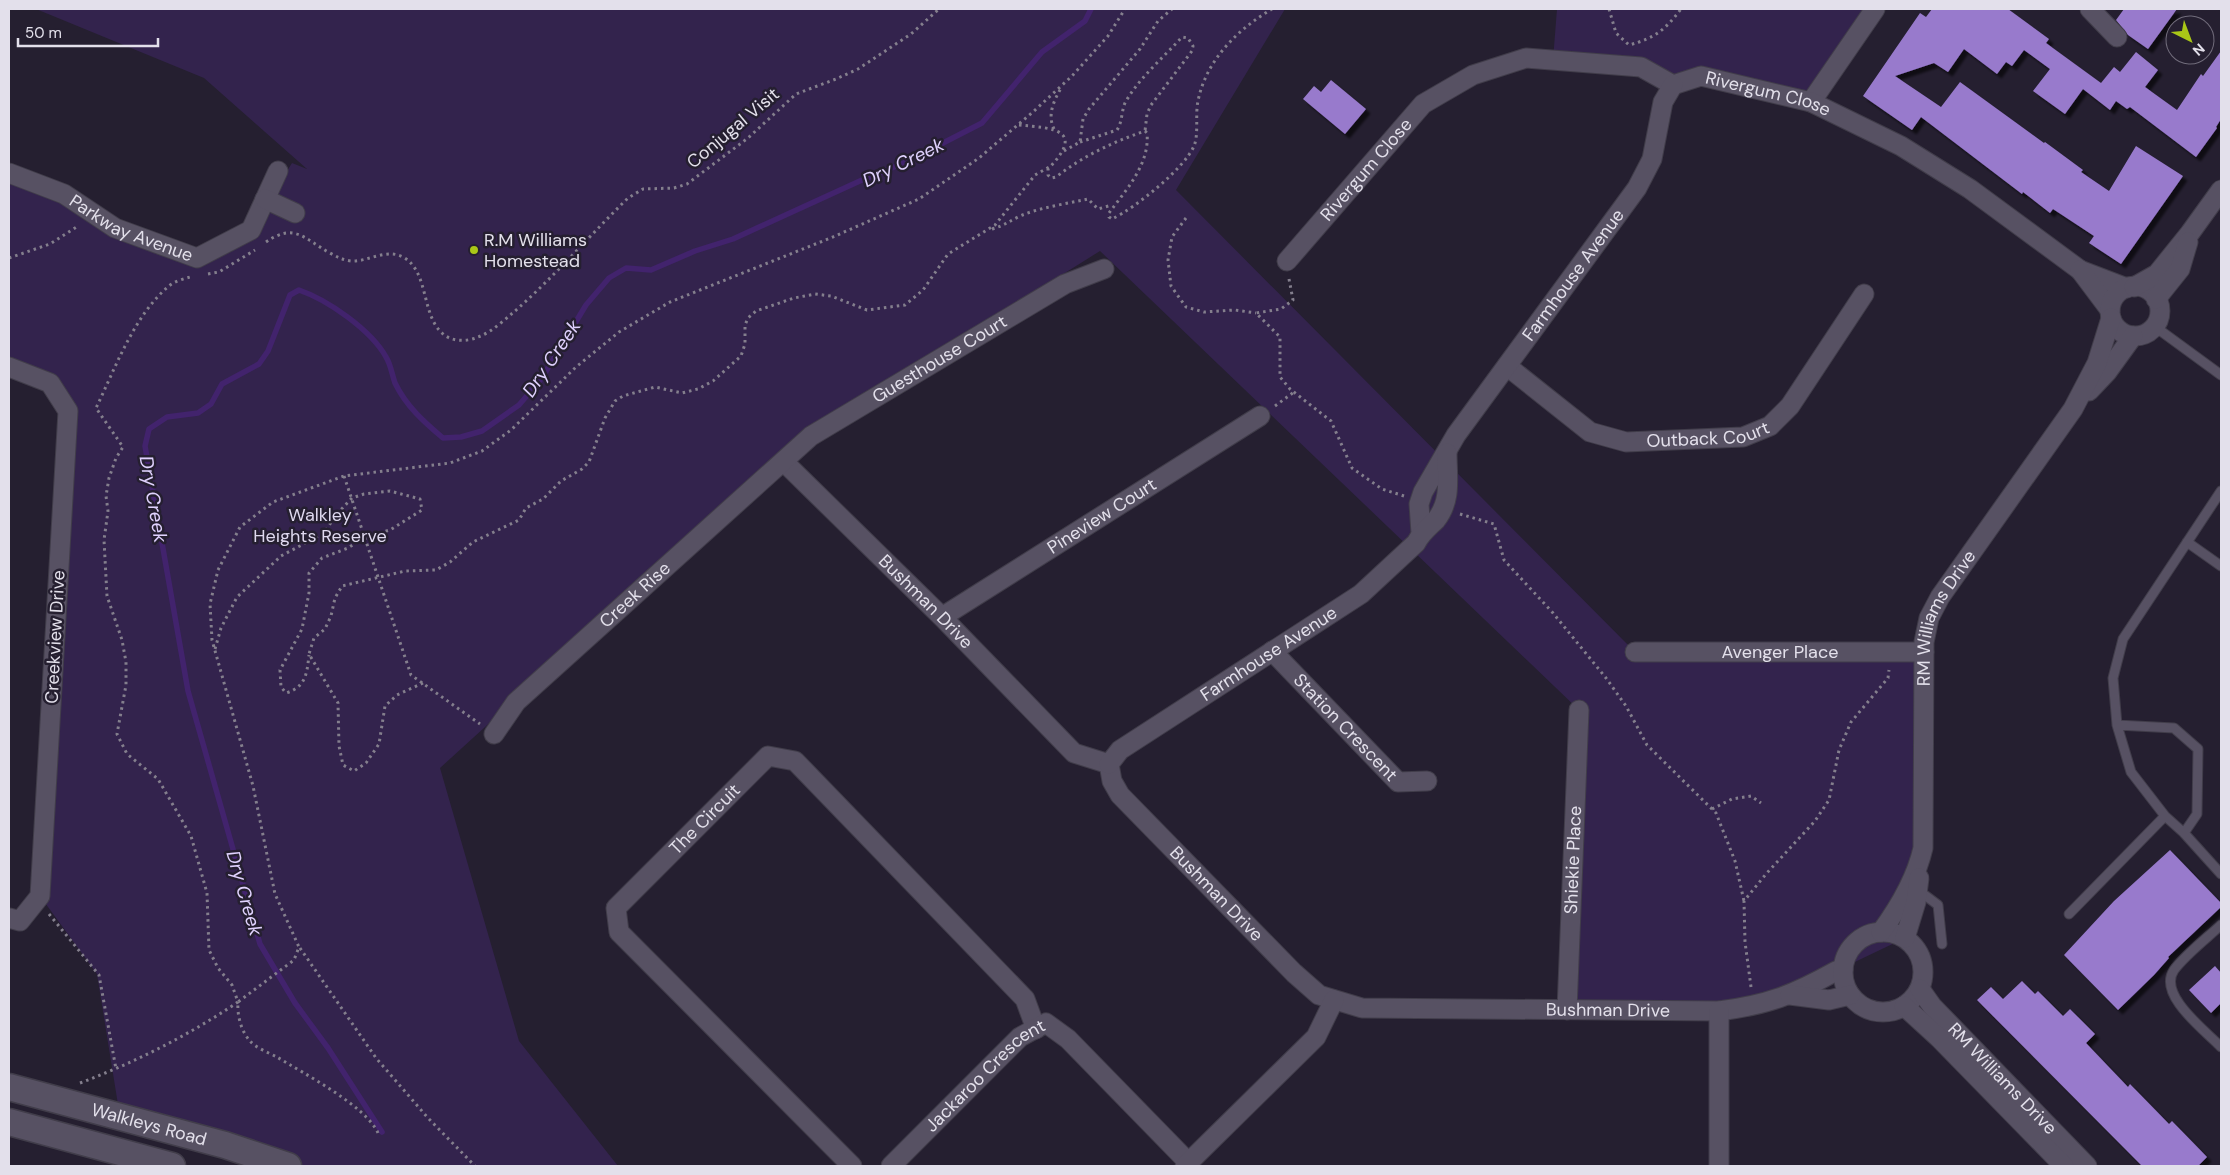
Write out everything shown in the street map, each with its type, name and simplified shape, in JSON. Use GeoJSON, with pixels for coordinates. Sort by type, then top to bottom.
{"type":"FeatureCollection","features":[{"type":"Feature","properties":{"kind":"main road","name":"Walkleys Road"},"geometry":{"type":"LineString","coordinates":[[9,1087],[225,1145],[288,1166]]}},
{"type":"Feature","properties":{"kind":"main road","name":"Walkleys Road"},"geometry":{"type":"LineString","coordinates":[[9,1122],[172,1166]]}},
{"type":"Feature","properties":{"kind":"street"},"geometry":{"type":"LineString","coordinates":[[1811,102],[1875,9]]}},
{"type":"Feature","properties":{"kind":"street"},"geometry":{"type":"LineString","coordinates":[[2090,9],[2117,37]]}},
{"type":"Feature","properties":{"kind":"street","name":"Rivergum Close"},"geometry":{"type":"LineString","coordinates":[[1287,261],[1423,104],[1473,75],[1526,58],[1641,68],[1673,84],[1701,76],[1811,102],[1901,146],[1970,189],[2080,270],[2131,287]]}},
{"type":"Feature","properties":{"kind":"street","name":"Farmhouse Avenue"},"geometry":{"type":"LineString","coordinates":[[1420,501],[1456,435],[1637,188],[1652,159],[1663,102],[1673,84]]}},
{"type":"Feature","properties":{"kind":"street","name":"Parkway Avenue"},"geometry":{"type":"LineString","coordinates":[[9,172],[64,194],[115,228],[197,258],[251,230],[278,171]]}},
{"type":"Feature","properties":{"kind":"street"},"geometry":{"type":"LineString","coordinates":[[2131,287],[2146,289],[2156,299],[2160,313],[2154,326],[2145,334],[2133,336],[2120,331],[2110,314],[2112,301],[2118,293],[2157,274],[2190,234],[2221,190]]}},
{"type":"Feature","properties":{"kind":"street"},"geometry":{"type":"LineString","coordinates":[[265,199],[295,212]]}},
{"type":"Feature","properties":{"kind":"street"},"geometry":{"type":"LineString","coordinates":[[2156,299],[2180,269],[2190,234]]}},
{"type":"Feature","properties":{"kind":"street","name":"Guesthouse Court"},"geometry":{"type":"LineString","coordinates":[[784,462],[811,436],[1065,284],[1104,269]]}},
{"type":"Feature","properties":{"kind":"street","name":"Rivergum Close"},"geometry":{"type":"LineString","coordinates":[[2080,270],[2110,314]]}},
{"type":"Feature","properties":{"kind":"street","name":"Outback Court"},"geometry":{"type":"LineString","coordinates":[[1507,366],[1590,432],[1626,442],[1743,438],[1770,426],[1790,406],[1864,294]]}},
{"type":"Feature","properties":{"kind":"street","name":"RM Williams Drive"},"geometry":{"type":"LineString","coordinates":[[2073,409],[2097,363],[2110,314]]}},
{"type":"Feature","properties":{"kind":"street","name":"RM Williams Drive"},"geometry":{"type":"LineString","coordinates":[[1906,938],[1918,890],[1923,838],[1924,652],[1929,618],[1940,597],[2073,409],[2107,372],[2133,336]]}},
{"type":"Feature","properties":{"kind":"street","name":"Creekview Drive"},"geometry":{"type":"LineString","coordinates":[[9,367],[50,383],[68,412],[40,896],[20,921],[9,918]]}},
{"type":"Feature","properties":{"kind":"street","name":"Pineview Court"},"geometry":{"type":"LineString","coordinates":[[942,617],[1260,416]]}},
{"type":"Feature","properties":{"kind":"street"},"geometry":{"type":"LineString","coordinates":[[1444,509],[1448,489],[1447,452]]}},
{"type":"Feature","properties":{"kind":"street","name":"Bushman Drive"},"geometry":{"type":"LineString","coordinates":[[784,462],[942,617],[1074,753],[1109,764],[1112,781],[1120,795],[1294,973],[1319,995],[1362,1008],[1719,1012],[1757,1006],[1790,995],[1836,971],[1843,970]]}},
{"type":"Feature","properties":{"kind":"street","name":"Creek Rise"},"geometry":{"type":"LineString","coordinates":[[494,734],[516,702],[784,462]]}},
{"type":"Feature","properties":{"kind":"street"},"geometry":{"type":"LineString","coordinates":[[1420,501],[1421,533]]}},
{"type":"Feature","properties":{"kind":"street","name":"Farmhouse Avenue"},"geometry":{"type":"LineString","coordinates":[[1109,764],[1120,750],[1361,594],[1416,543],[1421,533],[1444,509]]}},
{"type":"Feature","properties":{"kind":"street","name":"Station Crescent"},"geometry":{"type":"LineString","coordinates":[[1272,651],[1398,782],[1427,781]]}},
{"type":"Feature","properties":{"kind":"street","name":"Avenger Place"},"geometry":{"type":"LineString","coordinates":[[1635,652],[1924,652]]}},
{"type":"Feature","properties":{"kind":"street","name":"Shiekie Place"},"geometry":{"type":"LineString","coordinates":[[1567,1010],[1579,710]]}},
{"type":"Feature","properties":{"kind":"street","name":"The Circuit"},"geometry":{"type":"LineString","coordinates":[[852,1166],[619,932],[616,908],[768,756],[795,761],[1025,999],[1036,1028]]}},
{"type":"Feature","properties":{"kind":"street","name":"RM Williams Drive"},"geometry":{"type":"LineString","coordinates":[[1881,932],[1904,898],[1920,861]]}},
{"type":"Feature","properties":{"kind":"street"},"geometry":{"type":"LineString","coordinates":[[1881,932],[1899,934],[1906,938],[1916,949],[1923,965],[1920,989],[1910,1002],[1889,1012],[1871,1010],[1859,1004],[1846,988],[1843,970],[1847,956],[1856,942],[1866,936],[1881,932]]}},
{"type":"Feature","properties":{"kind":"street","name":"RM Williams Drive"},"geometry":{"type":"LineString","coordinates":[[1920,989],[1932,1006],[2087,1166]]}},
{"type":"Feature","properties":{"kind":"street","name":"Bushman Drive"},"geometry":{"type":"LineString","coordinates":[[1790,995],[1829,1000],[1850,995]]}},
{"type":"Feature","properties":{"kind":"street","name":"Jackaroo Crescent"},"geometry":{"type":"LineString","coordinates":[[891,1166],[1020,1037],[1046,1023],[1068,1039],[1187,1165],[1316,1037],[1334,1000]]}},
{"type":"Feature","properties":{"kind":"street","name":"RM Williams Drive"},"geometry":{"type":"LineString","coordinates":[[1904,1006],[1939,1038],[2064,1166]]}},
{"type":"Feature","properties":{"kind":"street"},"geometry":{"type":"LineString","coordinates":[[1719,1012],[1719,1166]]}},
{"type":"Feature","properties":{"kind":"lane"},"geometry":{"type":"LineString","coordinates":[[2154,326],[2221,374]]}},
{"type":"Feature","properties":{"kind":"lane"},"geometry":{"type":"LineString","coordinates":[[2221,491],[2123,639],[2113,678],[2117,725],[2131,772],[2166,816],[2221,874]]}},
{"type":"Feature","properties":{"kind":"lane"},"geometry":{"type":"LineString","coordinates":[[2187,542],[2221,566]]}},
{"type":"Feature","properties":{"kind":"lane"},"geometry":{"type":"LineString","coordinates":[[2117,725],[2174,728],[2198,749],[2197,814],[2184,833]]}},
{"type":"Feature","properties":{"kind":"lane"},"geometry":{"type":"LineString","coordinates":[[2069,914],[2166,816]]}},
{"type":"Feature","properties":{"kind":"lane"},"geometry":{"type":"LineString","coordinates":[[1918,890],[1938,905],[1942,944]]}},
{"type":"Feature","properties":{"kind":"lane"},"geometry":{"type":"LineString","coordinates":[[2221,924],[2173,971],[2170,987],[2176,1001],[2221,1047]]}},
{"type":"Feature","properties":{"kind":"path","name":"Conjugal Visit"},"geometry":{"type":"LineString","coordinates":[[307,238],[343,260],[353,261],[394,253],[404,258],[412,265],[419,278],[436,324],[442,333],[450,338],[466,341],[479,337],[497,326],[528,300],[628,198],[643,188],[674,188],[687,184],[748,138],[796,94],[858,69],[911,34],[939,9]]}},
{"type":"Feature","properties":{"kind":"path"},"geometry":{"type":"LineString","coordinates":[[475,1166],[428,1118],[376,1058],[299,948],[275,894],[253,786],[214,649],[210,604],[218,570],[240,527],[273,502],[344,476],[450,463],[482,450],[511,430],[576,367],[619,332],[670,302],[833,237],[919,199],[979,158],[1019,125],[1063,84],[1108,36],[1125,9]]}},
{"type":"Feature","properties":{"kind":"path"},"geometry":{"type":"LineString","coordinates":[[1080,142],[1083,120],[1089,109],[1140,49],[1158,21],[1172,9]]}},
{"type":"Feature","properties":{"kind":"path"},"geometry":{"type":"LineString","coordinates":[[1145,131],[1088,154],[1056,177],[1052,178],[1048,175],[1048,169],[1064,152],[1080,142],[1117,130],[1125,102],[1152,66],[1170,52],[1182,37],[1188,38],[1191,40],[1192,51],[1151,105],[1147,114],[1145,131],[1148,140],[1141,168],[1109,212],[1109,217],[1112,219],[1136,205],[1176,170],[1190,153],[1195,143],[1198,100],[1212,67],[1226,45],[1238,32],[1272,9]]}},
{"type":"Feature","properties":{"kind":"path"},"geometry":{"type":"LineString","coordinates":[[1609,9],[1616,33],[1629,45],[1650,40],[1668,26],[1681,9]]}},
{"type":"Feature","properties":{"kind":"path"},"geometry":{"type":"LineString","coordinates":[[1063,84],[1055,99],[1051,115],[1055,129],[1062,136],[1066,145],[1064,152]]}},
{"type":"Feature","properties":{"kind":"path"},"geometry":{"type":"LineString","coordinates":[[1019,125],[1055,129]]}},
{"type":"Feature","properties":{"kind":"path"},"geometry":{"type":"LineString","coordinates":[[214,649],[221,628],[236,597],[282,556],[324,533],[336,515],[352,498],[364,494],[390,491],[420,499],[423,505],[422,510],[413,517],[390,530],[365,537],[348,548],[322,558],[309,573],[309,593],[302,629],[280,670],[281,687],[286,693],[301,686],[306,677],[309,654],[314,638],[325,629],[331,616],[335,598],[342,586],[378,576],[436,570],[473,542],[520,520],[526,508],[543,499],[560,481],[582,469],[589,462],[605,418],[615,401],[623,396],[655,387],[682,392],[698,389],[713,381],[741,356],[745,344],[745,325],[748,318],[756,311],[794,298],[815,294],[831,296],[867,310],[905,305],[924,290],[948,254],[987,230],[1007,212],[1035,175],[1051,166]]}},
{"type":"Feature","properties":{"kind":"path"},"geometry":{"type":"LineString","coordinates":[[987,230],[1007,225],[1019,217],[1047,208],[1088,199],[1098,209],[1109,207],[1117,202]]}},
{"type":"Feature","properties":{"kind":"path"},"geometry":{"type":"LineString","coordinates":[[9,258],[50,244],[94,213]]}},
{"type":"Feature","properties":{"kind":"path"},"geometry":{"type":"LineString","coordinates":[[1186,218],[1172,237],[1168,260],[1171,286],[1186,307],[1204,312],[1235,310],[1256,313],[1281,309],[1292,300],[1287,261]]}},
{"type":"Feature","properties":{"kind":"path"},"geometry":{"type":"LineString","coordinates":[[190,276],[171,284],[148,310],[120,355],[96,408],[124,447],[116,458],[109,478],[106,496],[108,512],[104,540],[107,596],[122,640],[126,662],[126,684],[117,734],[127,754],[158,779],[191,836],[207,893],[209,950],[212,960],[232,985],[238,1002],[237,1016],[250,1041],[306,1074],[360,1111],[378,1133]]}},
{"type":"Feature","properties":{"kind":"path"},"geometry":{"type":"LineString","coordinates":[[1256,313],[1280,336],[1280,377],[1294,392],[1330,421],[1352,468],[1382,489],[1420,501]]}},
{"type":"Feature","properties":{"kind":"path"},"geometry":{"type":"LineString","coordinates":[[1260,416],[1294,392]]}},
{"type":"Feature","properties":{"kind":"path"},"geometry":{"type":"LineString","coordinates":[[344,476],[411,674],[494,734]]}},
{"type":"Feature","properties":{"kind":"path"},"geometry":{"type":"LineString","coordinates":[[1444,509],[1494,524],[1504,560],[1553,613],[1606,678],[1626,706],[1647,745],[1716,813],[1735,861],[1744,901],[1748,980],[1757,1006]]}},
{"type":"Feature","properties":{"kind":"path"},"geometry":{"type":"LineString","coordinates":[[1744,901],[1815,821],[1829,800],[1839,750],[1851,722],[1888,678],[1889,652]]}},
{"type":"Feature","properties":{"kind":"path"},"geometry":{"type":"LineString","coordinates":[[309,654],[338,703],[339,746],[343,765],[354,770],[366,763],[378,744],[385,706],[397,695],[423,683]]}},
{"type":"Feature","properties":{"kind":"path"},"geometry":{"type":"LineString","coordinates":[[1712,809],[1732,799],[1751,796],[1761,803]]}},
{"type":"Feature","properties":{"kind":"path"},"geometry":{"type":"LineString","coordinates":[[37,900],[99,975],[116,1069]]}},
{"type":"Feature","properties":{"kind":"path"},"geometry":{"type":"LineString","coordinates":[[76,1085],[116,1069],[194,1031],[238,1002],[294,960],[299,948]]}},
{"type":"Feature","properties":{"kind":"green space","name":"Walkley Heights Reserve"},"geometry":{"type":"Polygon","coordinates":[[[36,9],[1285,9],[1176,190],[1635,652],[1924,642],[1920,861],[1905,938],[1836,971],[1719,1011],[1567,1010],[1579,710],[1100,251],[805,435],[440,768],[519,1041],[618,1166],[284,1166],[120,1117],[97,974],[40,896],[68,412],[50,383],[9,367],[9,173],[197,258],[251,230],[292,163],[307,169],[204,78],[36,9]]]}},
{"type":"Feature","properties":{"kind":"green space"},"geometry":{"type":"Polygon","coordinates":[[[1557,9],[1875,9],[1811,102],[1688,80],[1553,60],[1557,9]]]}},
{"type":"Feature","properties":{"kind":"building"},"geometry":{"type":"Polygon","coordinates":[[[1932,9],[2008,9],[2049,39],[2046,43],[2101,83],[2114,67],[2120,72],[2136,52],[2158,70],[2145,87],[2177,110],[2201,74],[2203,76],[2211,65],[2215,65],[2215,59],[2221,51],[2221,119],[2217,128],[2196,157],[2130,107],[2127,109],[2116,101],[2110,110],[2083,89],[2065,114],[2033,91],[2050,69],[2024,50],[2012,66],[2006,62],[1997,74],[1964,49],[1948,72],[1934,63],[1895,76],[1941,107],[1960,82],[2045,142],[2083,170],[2081,172],[2109,191],[2136,146],[2183,176],[2121,264],[2089,243],[2094,236],[2053,209],[2050,213],[2023,192],[2022,194],[1921,117],[1912,130],[1863,96],[1920,13],[1926,17],[1932,9]]]}},
{"type":"Feature","properties":{"kind":"building"},"geometry":{"type":"Polygon","coordinates":[[[2124,9],[2177,9],[2173,15],[2165,15],[2165,26],[2148,49],[2128,35],[2116,20],[2124,9]]]}},
{"type":"Feature","properties":{"kind":"building"},"geometry":{"type":"Polygon","coordinates":[[[1331,80],[1366,109],[1345,134],[1303,99],[1314,86],[1321,92],[1331,80]]]}},
{"type":"Feature","properties":{"kind":"building"},"geometry":{"type":"Polygon","coordinates":[[[2170,850],[2221,903],[2221,907],[2168,957],[2154,975],[2118,1010],[2064,955],[2114,901],[2170,850]]]}},
{"type":"Feature","properties":{"kind":"building"},"geometry":{"type":"Polygon","coordinates":[[[2215,966],[2221,973],[2221,1003],[2211,1013],[2189,990],[2215,966]]]}},
{"type":"Feature","properties":{"kind":"building"},"geometry":{"type":"Polygon","coordinates":[[[2022,981],[2035,994],[2038,991],[2063,1016],[2070,1009],[2095,1034],[2086,1043],[2128,1087],[2130,1084],[2169,1124],[2172,1121],[2207,1157],[2198,1166],[2142,1166],[1977,1000],[1991,987],[2003,999],[2022,981]]]}},
{"type":"Feature","properties":{"kind":"waterway","name":"Dry Creek"},"geometry":{"type":"LineString","coordinates":[[382,1132],[328,1048],[295,1003],[260,944],[188,691],[145,446],[149,429],[167,417],[198,413],[211,404],[222,384],[259,364],[268,351],[290,295],[299,290],[335,308],[370,337],[388,360],[395,383],[404,399],[422,420],[443,438],[461,437],[482,431],[519,405],[542,378],[586,305],[609,278],[626,268],[651,270],[695,251],[733,239],[862,180],[904,163],[982,123],[1042,52],[1085,21],[1091,9]]}},
{"type":"Feature","properties":{"kind":"place","name":"R.M Williams Homestead"},"geometry":{"type":"Point","coordinates":[474,250]}}]}
